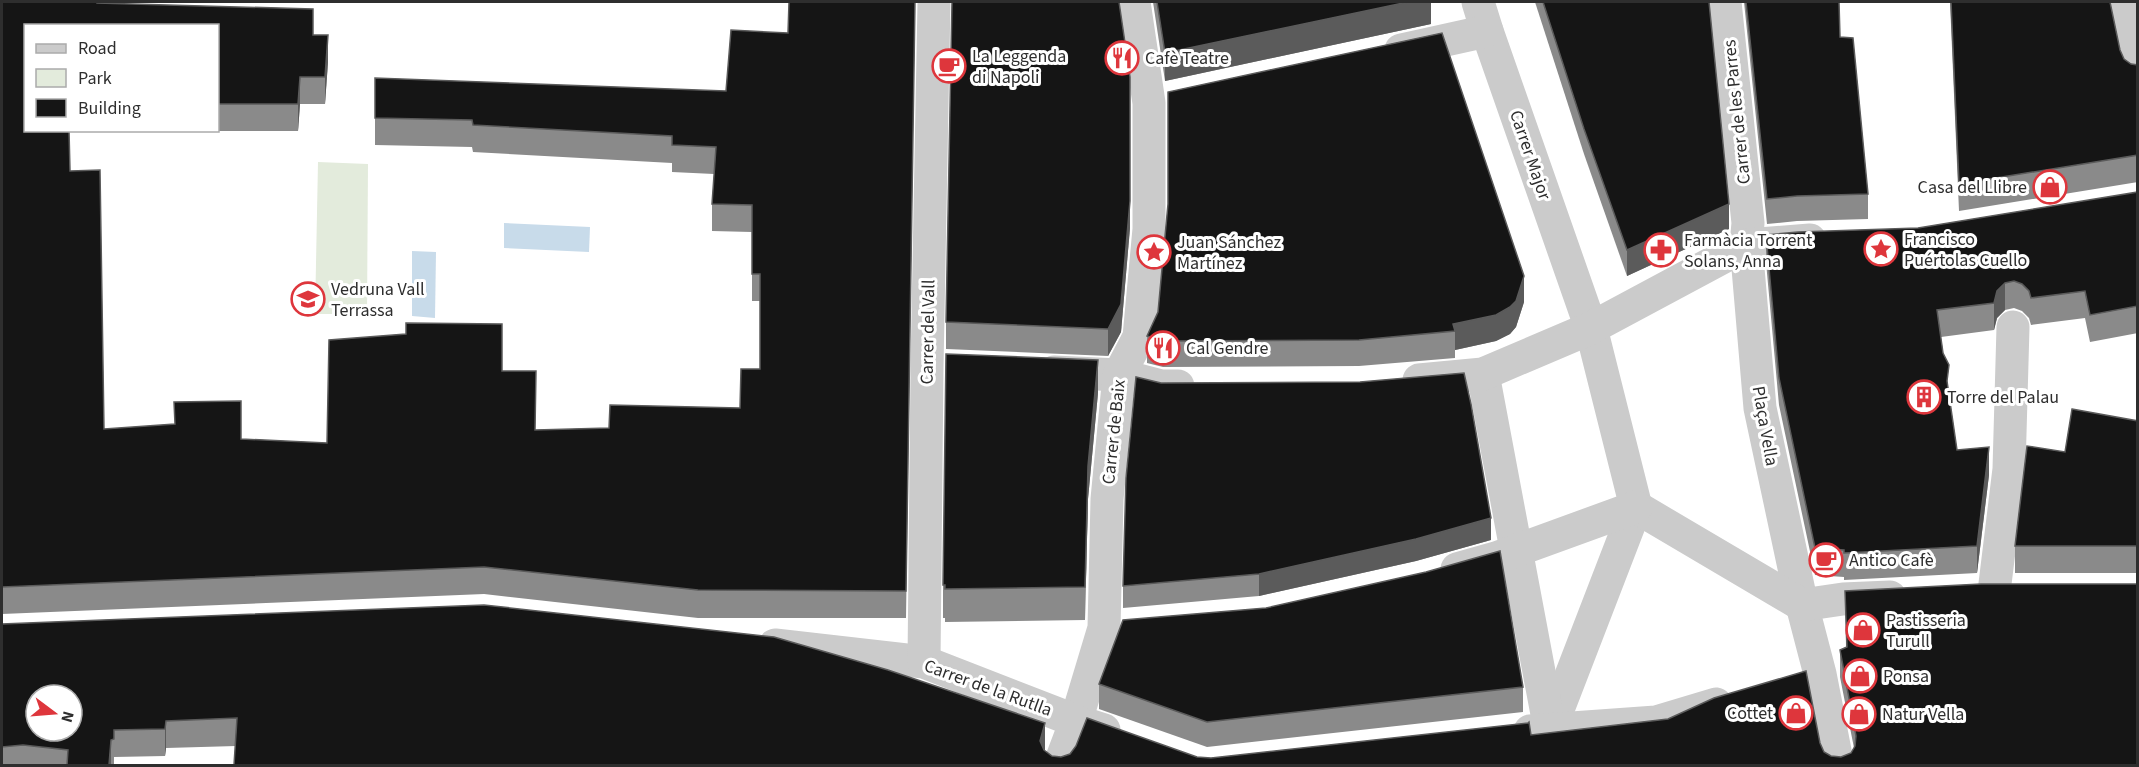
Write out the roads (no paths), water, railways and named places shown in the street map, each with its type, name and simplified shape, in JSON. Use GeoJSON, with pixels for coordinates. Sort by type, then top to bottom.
{"type":"FeatureCollection","features":[{"type":"Feature","properties":{"kind":"street","name":"Carrer del Vall"},"geometry":{"type":"LineString","coordinates":[[924,662],[940,367],[934,2]]}},
{"type":"Feature","properties":{"kind":"street","name":"Carrer de Baix"},"geometry":{"type":"LineString","coordinates":[[1059,765],[1076,721],[1104,628],[1107,499],[1119,375],[1139,337],[1161,100],[1134,2]]}},
{"type":"Feature","properties":{"kind":"street","name":"Carrer de les Parres"},"geometry":{"type":"LineString","coordinates":[[1725,2],[1752,237]]}},
{"type":"Feature","properties":{"kind":"street"},"geometry":{"type":"LineString","coordinates":[[2124,2],[2138,74]]}},
{"type":"Feature","properties":{"kind":"street"},"geometry":{"type":"LineString","coordinates":[[1370,56],[1482,16]]}},
{"type":"Feature","properties":{"kind":"street","name":"Carrer Major"},"geometry":{"type":"LineString","coordinates":[[1482,16],[1587,318]]}},
{"type":"Feature","properties":{"kind":"street"},"geometry":{"type":"LineString","coordinates":[[1394,382],[1483,374],[1587,318],[1752,237],[1797,240],[1844,239]]}},
{"type":"Feature","properties":{"kind":"street","name":"Plaça Vella"},"geometry":{"type":"LineString","coordinates":[[1752,237],[1760,408],[1802,606],[1820,674],[1838,765]]}},
{"type":"Feature","properties":{"kind":"street"},"geometry":{"type":"LineString","coordinates":[[1527,732],[1636,507],[1587,318]]}},
{"type":"Feature","properties":{"kind":"street"},"geometry":{"type":"LineString","coordinates":[[2013,327],[2009,469],[1981,592],[2026,592]]}},
{"type":"Feature","properties":{"kind":"street"},"geometry":{"type":"LineString","coordinates":[[1024,370],[1119,375],[1161,386],[1206,386]]}},
{"type":"Feature","properties":{"kind":"street"},"geometry":{"type":"LineString","coordinates":[[1483,374],[1527,732]]}},
{"type":"Feature","properties":{"kind":"street"},"geometry":{"type":"LineString","coordinates":[[1636,507],[1802,606],[1843,599],[1923,595]]}},
{"type":"Feature","properties":{"kind":"street"},"geometry":{"type":"LineString","coordinates":[[1431,576],[1506,555],[1636,507]]}},
{"type":"Feature","properties":{"kind":"street"},"geometry":{"type":"LineString","coordinates":[[1104,628],[1138,625]]}},
{"type":"Feature","properties":{"kind":"street","name":"Carrer de la Rutlla"},"geometry":{"type":"LineString","coordinates":[[744,642],[924,662],[1136,742]]}},
{"type":"Feature","properties":{"kind":"street"},"geometry":{"type":"LineString","coordinates":[[1787,684],[1820,674]]}},
{"type":"Feature","properties":{"kind":"street"},"geometry":{"type":"LineString","coordinates":[[1527,732],[1656,722],[1743,696]]}},
{"type":"Feature","properties":{"kind":"water"},"geometry":{"type":"Polygon","coordinates":[[[504,223],[590,227],[589,252],[504,248],[504,223]]]}},
{"type":"Feature","properties":{"kind":"water"},"geometry":{"type":"Polygon","coordinates":[[[412,251],[436,252],[435,318],[412,316],[412,251]]]}},
{"type":"Feature","properties":{"kind":"place","name":"Cafè Teatre"},"geometry":{"type":"Point","coordinates":[1122,58]}},
{"type":"Feature","properties":{"kind":"place","name":"La Leggenda di Napoli"},"geometry":{"type":"Point","coordinates":[949,66]}},
{"type":"Feature","properties":{"kind":"place","name":"Casa del Llibre"},"geometry":{"type":"Point","coordinates":[2050,187]}},
{"type":"Feature","properties":{"kind":"place","name":"Francisco Puértolas Cuello"},"geometry":{"type":"Point","coordinates":[1881,249]}},
{"type":"Feature","properties":{"kind":"place","name":"Farmàcia Torrent Solans, Anna"},"geometry":{"type":"Point","coordinates":[1661,250]}},
{"type":"Feature","properties":{"kind":"place","name":"Juan Sánchez Martínez"},"geometry":{"type":"Point","coordinates":[1154,252]}},
{"type":"Feature","properties":{"kind":"place","name":"Vedruna Vall Terrassa"},"geometry":{"type":"Point","coordinates":[308,299]}},
{"type":"Feature","properties":{"kind":"place","name":"Cal Gendre"},"geometry":{"type":"Point","coordinates":[1163,348]}},
{"type":"Feature","properties":{"kind":"place","name":"Torre del Palau"},"geometry":{"type":"Point","coordinates":[1924,397]}},
{"type":"Feature","properties":{"kind":"place","name":"Antico Cafè"},"geometry":{"type":"Point","coordinates":[1826,560]}},
{"type":"Feature","properties":{"kind":"place","name":"Pastisseria Turull"},"geometry":{"type":"Point","coordinates":[1863,630]}},
{"type":"Feature","properties":{"kind":"place","name":"Ponsa"},"geometry":{"type":"Point","coordinates":[1860,676]}},
{"type":"Feature","properties":{"kind":"place","name":"Cottet"},"geometry":{"type":"Point","coordinates":[1796,713]}},
{"type":"Feature","properties":{"kind":"place","name":"Natur Vella"},"geometry":{"type":"Point","coordinates":[1859,714]}}]}
